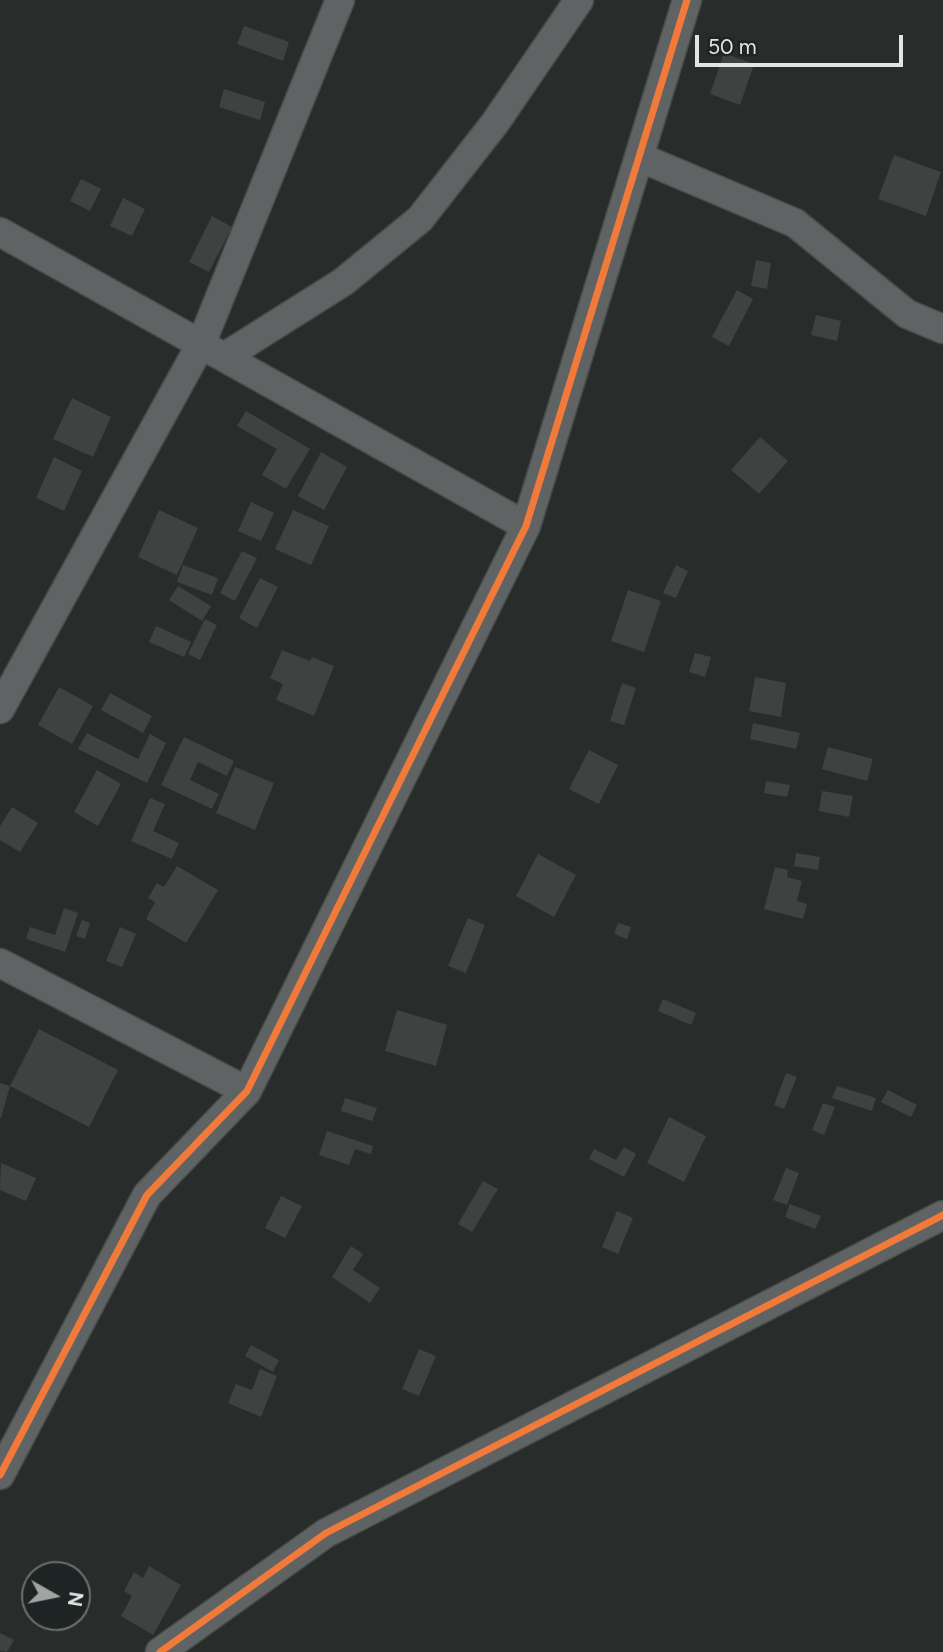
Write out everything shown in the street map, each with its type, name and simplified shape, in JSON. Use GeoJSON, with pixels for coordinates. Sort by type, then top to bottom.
{"type":"FeatureCollection","features":[{"type":"Feature","properties":{"kind":"street"},"geometry":{"type":"LineString","coordinates":[[0,709],[212,351],[340,0]]}},
{"type":"Feature","properties":{"kind":"street"},"geometry":{"type":"LineString","coordinates":[[212,351],[343,282],[420,219],[495,123],[579,0]]}},
{"type":"Feature","properties":{"kind":"street"},"geometry":{"type":"LineString","coordinates":[[0,1475],[147,1195],[247,1091],[526,526],[687,0]]}},
{"type":"Feature","properties":{"kind":"street"},"geometry":{"type":"LineString","coordinates":[[639,157],[794,223],[907,314],[943,330]]}},
{"type":"Feature","properties":{"kind":"street"},"geometry":{"type":"LineString","coordinates":[[0,232],[526,526]]}},
{"type":"Feature","properties":{"kind":"street"},"geometry":{"type":"LineString","coordinates":[[0,963],[247,1091]]}},
{"type":"Feature","properties":{"kind":"street"},"geometry":{"type":"LineString","coordinates":[[160,1652],[326,1533],[943,1215]]}},
{"type":"Feature","properties":{"kind":"building"},"geometry":{"type":"Polygon","coordinates":[[[244,26],[289,42],[283,61],[237,44],[244,26]]]}},
{"type":"Feature","properties":{"kind":"building"},"geometry":{"type":"Polygon","coordinates":[[[724,53],[754,64],[740,105],[710,94],[724,53]]]}},
{"type":"Feature","properties":{"kind":"building"},"geometry":{"type":"Polygon","coordinates":[[[224,89],[265,102],[260,120],[219,107],[224,89]]]}},
{"type":"Feature","properties":{"kind":"building"},"geometry":{"type":"Polygon","coordinates":[[[894,155],[941,172],[926,216],[878,199],[894,155]]]}},
{"type":"Feature","properties":{"kind":"building"},"geometry":{"type":"Polygon","coordinates":[[[81,179],[101,189],[90,211],[70,201],[81,179]]]}},
{"type":"Feature","properties":{"kind":"building"},"geometry":{"type":"Polygon","coordinates":[[[123,198],[145,209],[132,236],[110,226],[123,198]]]}},
{"type":"Feature","properties":{"kind":"building"},"geometry":{"type":"Polygon","coordinates":[[[212,216],[232,227],[209,272],[189,262],[212,216]]]}},
{"type":"Feature","properties":{"kind":"building"},"geometry":{"type":"Polygon","coordinates":[[[756,260],[771,263],[767,289],[751,286],[756,260]]]}},
{"type":"Feature","properties":{"kind":"building"},"geometry":{"type":"Polygon","coordinates":[[[737,290],[753,299],[729,346],[712,337],[737,290]]]}},
{"type":"Feature","properties":{"kind":"building"},"geometry":{"type":"Polygon","coordinates":[[[816,315],[841,321],[837,341],[811,335],[816,315]]]}},
{"type":"Feature","properties":{"kind":"building"},"geometry":{"type":"Polygon","coordinates":[[[72,398],[111,417],[93,457],[53,439],[72,398]]]}},
{"type":"Feature","properties":{"kind":"building"},"geometry":{"type":"Polygon","coordinates":[[[246,411],[310,449],[286,489],[262,475],[277,449],[237,426],[246,411]]]}},
{"type":"Feature","properties":{"kind":"building"},"geometry":{"type":"Polygon","coordinates":[[[760,437],[788,461],[759,494],[731,470],[760,437]]]}},
{"type":"Feature","properties":{"kind":"building"},"geometry":{"type":"Polygon","coordinates":[[[321,452],[347,467],[324,510],[298,496],[321,452]]]}},
{"type":"Feature","properties":{"kind":"building"},"geometry":{"type":"Polygon","coordinates":[[[54,457],[82,471],[64,511],[36,498],[54,457]]]}},
{"type":"Feature","properties":{"kind":"building"},"geometry":{"type":"Polygon","coordinates":[[[251,502],[274,513],[261,541],[238,531],[251,502]]]}},
{"type":"Feature","properties":{"kind":"building"},"geometry":{"type":"Polygon","coordinates":[[[159,510],[198,528],[177,575],[138,557],[159,510]]]}},
{"type":"Feature","properties":{"kind":"building"},"geometry":{"type":"Polygon","coordinates":[[[293,510],[329,526],[311,565],[275,549],[293,510]]]}},
{"type":"Feature","properties":{"kind":"building"},"geometry":{"type":"Polygon","coordinates":[[[242,551],[257,558],[235,601],[220,593],[242,551]]]}},
{"type":"Feature","properties":{"kind":"building"},"geometry":{"type":"Polygon","coordinates":[[[183,565],[218,578],[212,595],[177,582],[183,565]]]}},
{"type":"Feature","properties":{"kind":"building"},"geometry":{"type":"Polygon","coordinates":[[[676,565],[688,571],[676,598],[663,593],[676,565]]]}},
{"type":"Feature","properties":{"kind":"building"},"geometry":{"type":"Polygon","coordinates":[[[260,578],[278,587],[257,628],[239,618],[260,578]]]}},
{"type":"Feature","properties":{"kind":"building"},"geometry":{"type":"Polygon","coordinates":[[[178,586],[211,606],[202,621],[169,600],[178,586]]]}},
{"type":"Feature","properties":{"kind":"building"},"geometry":{"type":"Polygon","coordinates":[[[628,590],[661,601],[644,652],[611,641],[628,590]]]}},
{"type":"Feature","properties":{"kind":"building"},"geometry":{"type":"Polygon","coordinates":[[[205,619],[217,625],[200,660],[188,654],[205,619]]]}},
{"type":"Feature","properties":{"kind":"building"},"geometry":{"type":"Polygon","coordinates":[[[156,626],[191,642],[184,657],[149,642],[156,626]]]}},
{"type":"Feature","properties":{"kind":"building"},"geometry":{"type":"Polygon","coordinates":[[[282,650],[310,661],[312,657],[334,666],[314,716],[276,700],[283,684],[270,678],[282,650]]]}},
{"type":"Feature","properties":{"kind":"building"},"geometry":{"type":"Polygon","coordinates":[[[695,653],[711,657],[705,677],[689,672],[695,653]]]}},
{"type":"Feature","properties":{"kind":"building"},"geometry":{"type":"Polygon","coordinates":[[[755,677],[786,683],[781,717],[749,711],[755,677]]]}},
{"type":"Feature","properties":{"kind":"building"},"geometry":{"type":"Polygon","coordinates":[[[622,683],[636,688],[624,725],[610,721],[622,683]]]}},
{"type":"Feature","properties":{"kind":"building"},"geometry":{"type":"Polygon","coordinates":[[[59,687],[93,706],[72,744],[38,725],[59,687]]]}},
{"type":"Feature","properties":{"kind":"building"},"geometry":{"type":"Polygon","coordinates":[[[110,693],[152,716],[143,733],[101,710],[110,693]]]}},
{"type":"Feature","properties":{"kind":"building"},"geometry":{"type":"Polygon","coordinates":[[[753,723],[800,733],[796,749],[750,739],[753,723]]]}},
{"type":"Feature","properties":{"kind":"building"},"geometry":{"type":"Polygon","coordinates":[[[87,733],[138,759],[150,734],[166,743],[147,783],[78,749],[87,733]]]}},
{"type":"Feature","properties":{"kind":"building"},"geometry":{"type":"Polygon","coordinates":[[[184,737],[234,761],[227,776],[198,762],[190,780],[219,794],[212,809],[161,785],[184,737]]]}},
{"type":"Feature","properties":{"kind":"building"},"geometry":{"type":"Polygon","coordinates":[[[828,747],[873,759],[867,781],[822,769],[828,747]]]}},
{"type":"Feature","properties":{"kind":"building"},"geometry":{"type":"Polygon","coordinates":[[[589,750],[618,765],[599,804],[569,789],[589,750]]]}},
{"type":"Feature","properties":{"kind":"building"},"geometry":{"type":"Polygon","coordinates":[[[235,767],[274,783],[255,830],[216,813],[235,767]]]}},
{"type":"Feature","properties":{"kind":"building"},"geometry":{"type":"Polygon","coordinates":[[[97,770],[121,784],[98,826],[74,812],[97,770]]]}},
{"type":"Feature","properties":{"kind":"building"},"geometry":{"type":"Polygon","coordinates":[[[766,781],[790,785],[787,797],[764,793],[766,781]]]}},
{"type":"Feature","properties":{"kind":"building"},"geometry":{"type":"Polygon","coordinates":[[[822,791],[853,796],[849,817],[819,811],[822,791]]]}},
{"type":"Feature","properties":{"kind":"building"},"geometry":{"type":"Polygon","coordinates":[[[150,798],[165,804],[153,831],[179,843],[172,859],[131,841],[150,798]]]}},
{"type":"Feature","properties":{"kind":"building"},"geometry":{"type":"Polygon","coordinates":[[[12,807],[38,823],[20,852],[0,840],[0,826],[12,807]]]}},
{"type":"Feature","properties":{"kind":"building"},"geometry":{"type":"Polygon","coordinates":[[[796,853],[820,857],[818,870],[794,866],[796,853]]]}},
{"type":"Feature","properties":{"kind":"building"},"geometry":{"type":"Polygon","coordinates":[[[538,854],[576,875],[554,917],[516,896],[538,854]]]}},
{"type":"Feature","properties":{"kind":"building"},"geometry":{"type":"Polygon","coordinates":[[[177,866],[218,890],[186,943],[146,919],[155,902],[148,898],[157,883],[164,887],[177,866]]]}},
{"type":"Feature","properties":{"kind":"building"},"geometry":{"type":"Polygon","coordinates":[[[775,867],[788,870],[787,877],[802,881],[797,901],[807,904],[803,919],[764,909],[775,867]]]}},
{"type":"Feature","properties":{"kind":"building"},"geometry":{"type":"Polygon","coordinates":[[[64,908],[78,913],[65,952],[26,939],[30,927],[55,935],[64,908]]]}},
{"type":"Feature","properties":{"kind":"building"},"geometry":{"type":"Polygon","coordinates":[[[468,918],[485,925],[466,973],[448,966],[468,918]]]}},
{"type":"Feature","properties":{"kind":"building"},"geometry":{"type":"Polygon","coordinates":[[[82,920],[90,923],[85,939],[76,936],[82,920]]]}},
{"type":"Feature","properties":{"kind":"building"},"geometry":{"type":"Polygon","coordinates":[[[618,923],[631,927],[627,939],[614,934],[618,923]]]}},
{"type":"Feature","properties":{"kind":"building"},"geometry":{"type":"Polygon","coordinates":[[[120,927],[136,934],[122,967],[106,961],[120,927]]]}},
{"type":"Feature","properties":{"kind":"building"},"geometry":{"type":"Polygon","coordinates":[[[663,999],[696,1013],[691,1025],[658,1011],[663,999]]]}},
{"type":"Feature","properties":{"kind":"building"},"geometry":{"type":"Polygon","coordinates":[[[397,1010],[447,1025],[436,1066],[385,1051],[397,1010]]]}},
{"type":"Feature","properties":{"kind":"building"},"geometry":{"type":"Polygon","coordinates":[[[39,1029],[118,1070],[89,1127],[10,1086],[39,1029]]]}},
{"type":"Feature","properties":{"kind":"building"},"geometry":{"type":"Polygon","coordinates":[[[786,1073],[797,1077],[784,1109],[774,1105],[786,1073]]]}},
{"type":"Feature","properties":{"kind":"building"},"geometry":{"type":"Polygon","coordinates":[[[0,1083],[10,1086],[1,1118],[0,1118],[0,1083]]]}},
{"type":"Feature","properties":{"kind":"building"},"geometry":{"type":"Polygon","coordinates":[[[837,1086],[876,1098],[872,1111],[832,1098],[837,1086]]]}},
{"type":"Feature","properties":{"kind":"building"},"geometry":{"type":"Polygon","coordinates":[[[888,1090],[917,1105],[911,1117],[881,1102],[888,1090]]]}},
{"type":"Feature","properties":{"kind":"building"},"geometry":{"type":"Polygon","coordinates":[[[345,1098],[377,1108],[372,1121],[341,1111],[345,1098]]]}},
{"type":"Feature","properties":{"kind":"building"},"geometry":{"type":"Polygon","coordinates":[[[823,1103],[835,1107],[824,1135],[812,1130],[823,1103]]]}},
{"type":"Feature","properties":{"kind":"building"},"geometry":{"type":"Polygon","coordinates":[[[669,1117],[706,1136],[684,1182],[647,1163],[669,1117]]]}},
{"type":"Feature","properties":{"kind":"building"},"geometry":{"type":"Polygon","coordinates":[[[327,1131],[373,1146],[371,1154],[355,1149],[349,1165],[319,1155],[327,1131]]]}},
{"type":"Feature","properties":{"kind":"building"},"geometry":{"type":"Polygon","coordinates":[[[624,1147],[636,1154],[624,1177],[589,1159],[594,1149],[616,1160],[624,1147]]]}},
{"type":"Feature","properties":{"kind":"building"},"geometry":{"type":"Polygon","coordinates":[[[1,1163],[36,1178],[26,1201],[0,1190],[1,1163]]]}},
{"type":"Feature","properties":{"kind":"building"},"geometry":{"type":"Polygon","coordinates":[[[786,1168],[799,1173],[787,1205],[773,1200],[786,1168]]]}},
{"type":"Feature","properties":{"kind":"building"},"geometry":{"type":"Polygon","coordinates":[[[483,1181],[498,1189],[472,1232],[458,1224],[483,1181]]]}},
{"type":"Feature","properties":{"kind":"building"},"geometry":{"type":"Polygon","coordinates":[[[281,1196],[302,1206],[285,1238],[265,1228],[281,1196]]]}},
{"type":"Feature","properties":{"kind":"building"},"geometry":{"type":"Polygon","coordinates":[[[790,1204],[821,1216],[815,1229],[785,1217],[790,1204]]]}},
{"type":"Feature","properties":{"kind":"building"},"geometry":{"type":"Polygon","coordinates":[[[617,1211],[633,1218],[618,1254],[602,1247],[617,1211]]]}},
{"type":"Feature","properties":{"kind":"building"},"geometry":{"type":"Polygon","coordinates":[[[351,1246],[363,1254],[353,1270],[380,1288],[370,1303],[332,1277],[351,1246]]]}},
{"type":"Feature","properties":{"kind":"building"},"geometry":{"type":"Polygon","coordinates":[[[251,1345],[279,1360],[273,1372],[245,1356],[251,1345]]]}},
{"type":"Feature","properties":{"kind":"building"},"geometry":{"type":"Polygon","coordinates":[[[419,1349],[436,1356],[419,1396],[402,1389],[419,1349]]]}},
{"type":"Feature","properties":{"kind":"building"},"geometry":{"type":"Polygon","coordinates":[[[260,1369],[277,1376],[261,1417],[228,1403],[236,1384],[252,1390],[260,1369]]]}},
{"type":"Feature","properties":{"kind":"building"},"geometry":{"type":"Polygon","coordinates":[[[149,1566],[181,1585],[153,1635],[121,1616],[132,1596],[124,1591],[134,1572],[143,1578],[149,1566]]]}},
{"type":"Feature","properties":{"kind":"building"},"geometry":{"type":"Polygon","coordinates":[[[0,1633],[14,1640],[7,1652],[0,1651],[0,1633]]]}},
{"type":"Feature","properties":{"kind":"cycle path"},"geometry":{"type":"LineString","coordinates":[[0,1475],[147,1195],[247,1091],[526,526],[687,0]]}},
{"type":"Feature","properties":{"kind":"cycle path"},"geometry":{"type":"LineString","coordinates":[[160,1652],[326,1533],[943,1215]]}}]}
